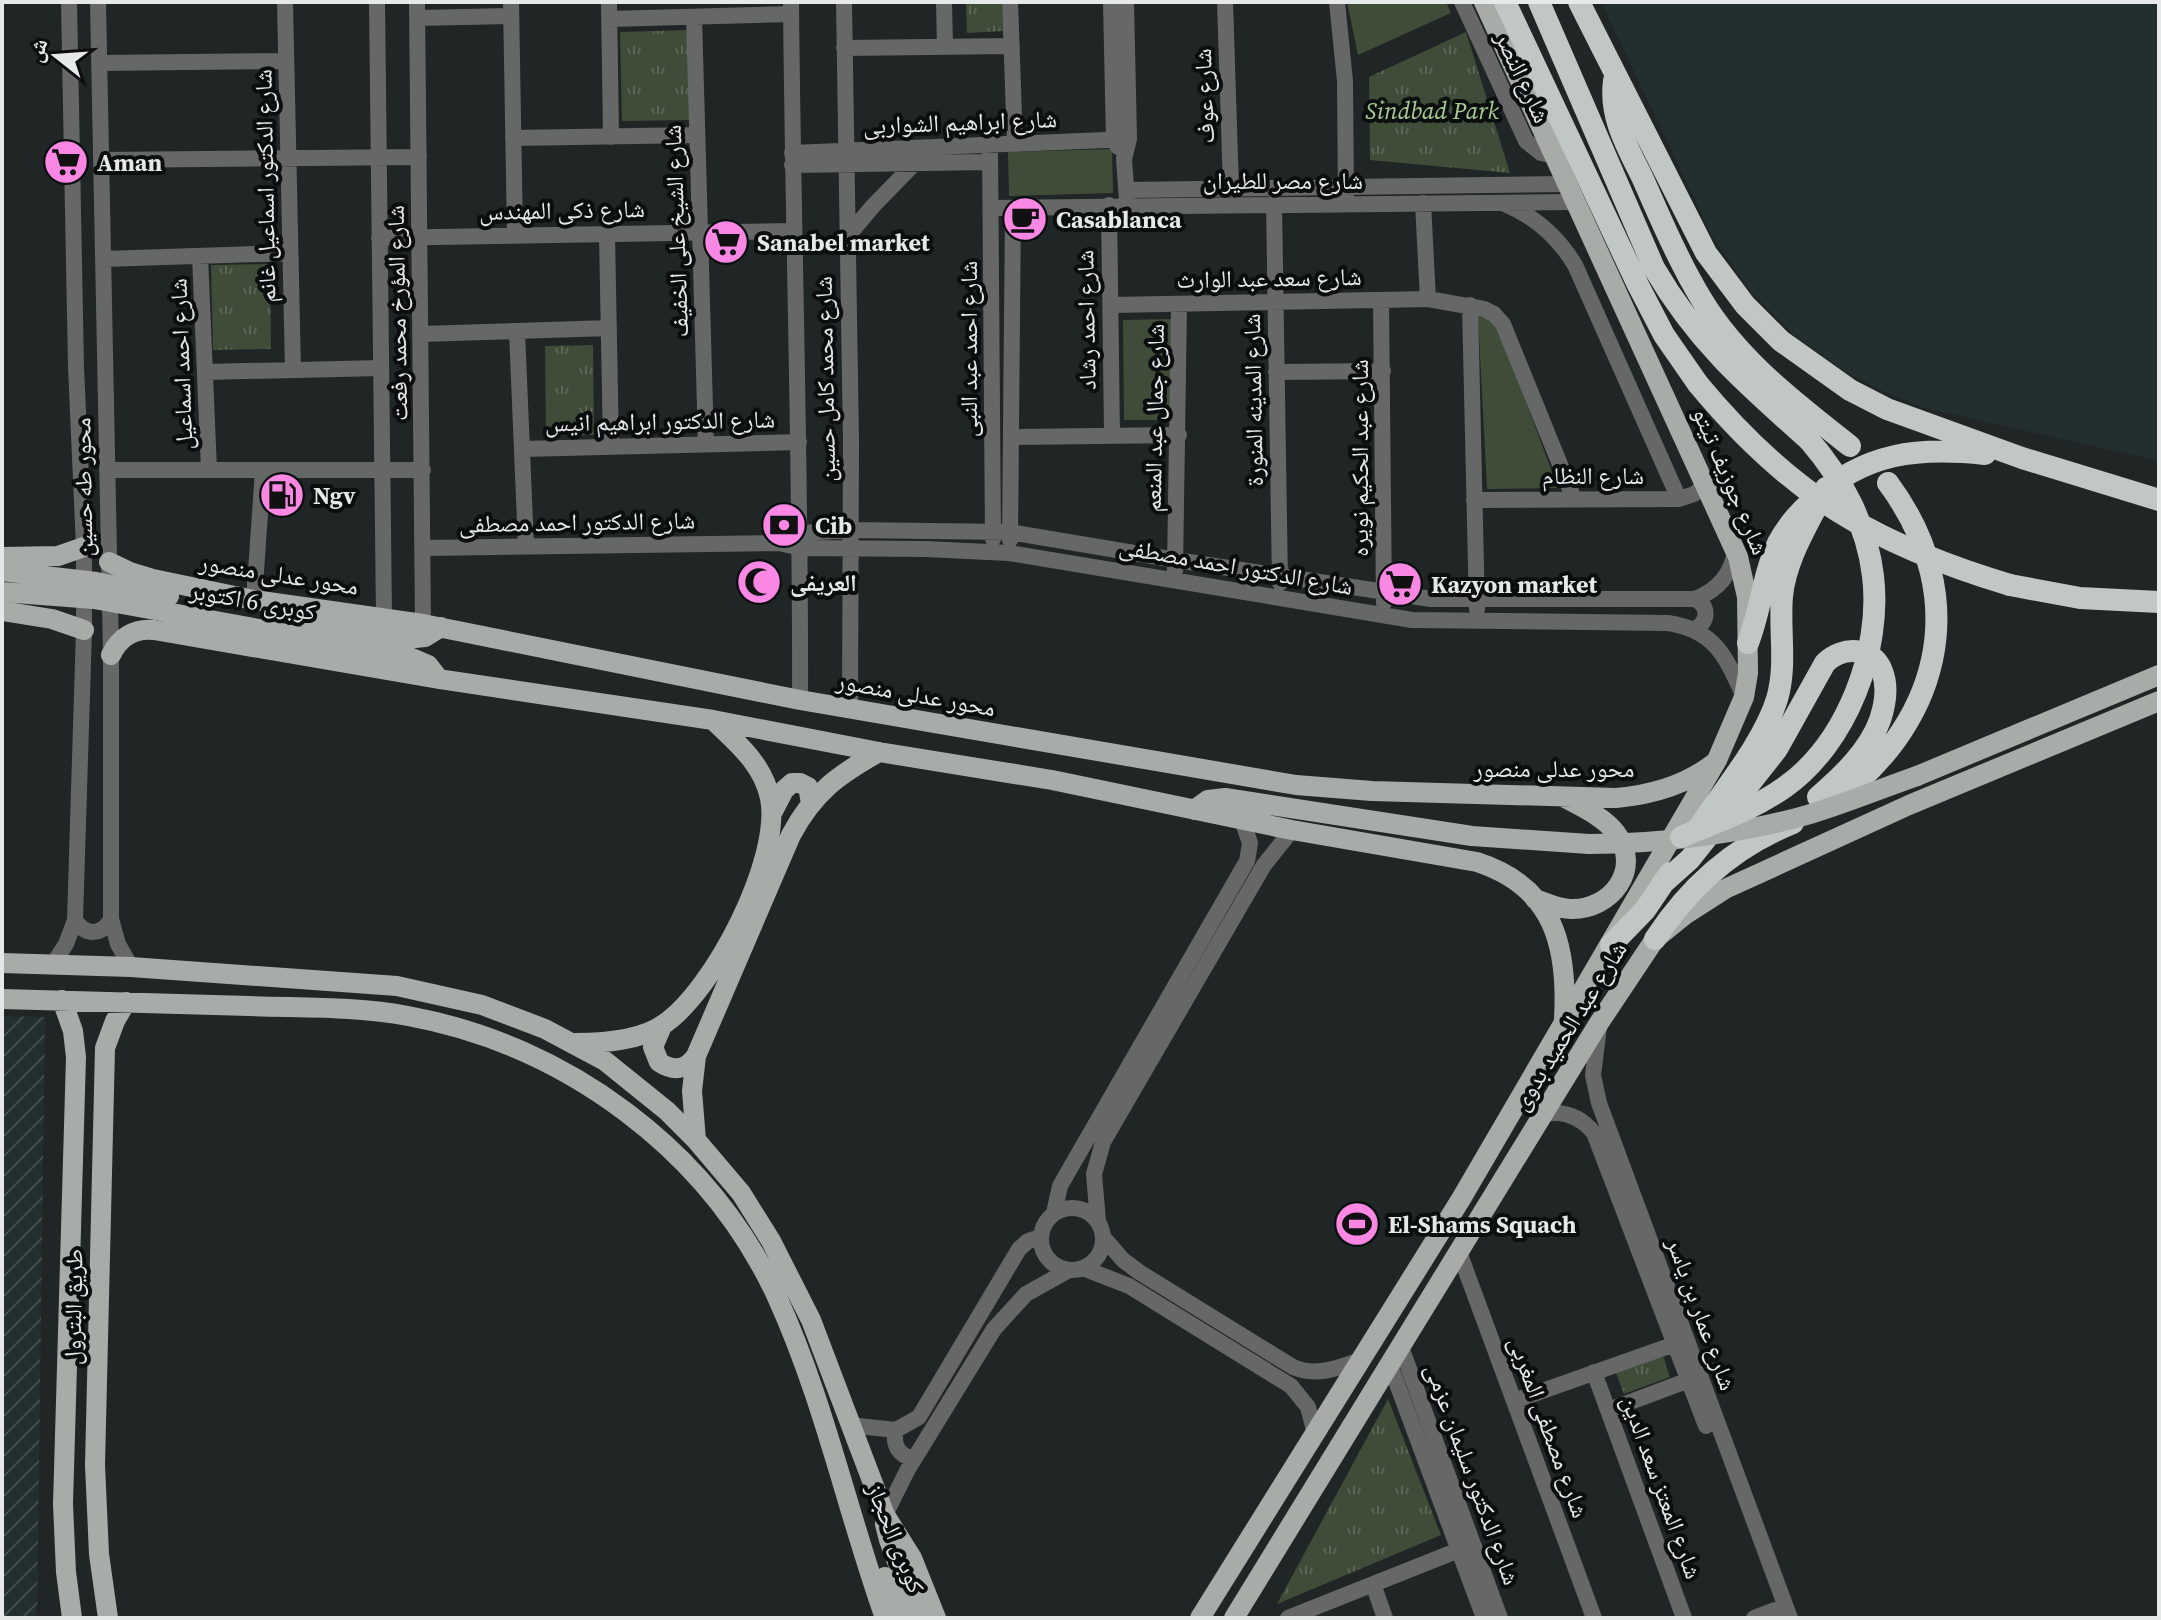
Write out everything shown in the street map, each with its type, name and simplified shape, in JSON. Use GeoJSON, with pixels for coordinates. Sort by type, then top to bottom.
{"type":"FeatureCollection","features":[{"type":"Feature","properties":{"kind":"highway","name":"شارع جوزيف تيتو"},"geometry":{"type":"LineString","coordinates":[[1505,2],[1664,335],[1698,384],[1730,422],[1768,459],[1833,508],[1902,547],[1951,567],[2010,585],[2080,598],[2159,602]]}},
{"type":"Feature","properties":{"kind":"highway"},"geometry":{"type":"LineString","coordinates":[[1539,2],[1665,287],[1689,323],[1718,357],[1809,440],[1830,465],[1860,524],[1870,560],[1874,612],[1868,652],[1857,688],[1828,741],[1787,786],[1744,812],[1681,837]]}},
{"type":"Feature","properties":{"kind":"highway"},"geometry":{"type":"LineString","coordinates":[[1579,2],[1695,235],[1718,271],[1759,321],[1807,361],[1862,396],[1910,418],[2022,458],[2158,500]]}},
{"type":"Feature","properties":{"kind":"highway"},"geometry":{"type":"LineString","coordinates":[[1615,76],[1614,110],[1621,132],[1703,302],[1748,359],[1773,384],[1850,446]]}},
{"type":"Feature","properties":{"kind":"highway"},"geometry":{"type":"LineString","coordinates":[[1748,643],[1757,621],[1768,571],[1789,524],[1826,488],[1848,472],[1900,454],[1956,451],[2022,458]]}},
{"type":"Feature","properties":{"kind":"highway"},"geometry":{"type":"LineString","coordinates":[[1655,939],[1680,904],[1720,866],[1740,851],[1812,815],[1871,770],[1887,753],[1922,695],[1931,671],[1938,614],[1931,567],[1914,522],[1888,483]]}},
{"type":"Feature","properties":{"kind":"highway"},"geometry":{"type":"LineString","coordinates":[[1611,945],[1636,921],[1662,884],[1769,720],[1782,679],[1782,595],[1786,576],[1790,560],[1826,488]]}},
{"type":"Feature","properties":{"kind":"highway"},"geometry":{"type":"LineString","coordinates":[[1662,884],[1690,859],[1777,749],[1825,663],[1843,652],[1864,653],[1876,661],[1883,672],[1885,692],[1879,722],[1851,765],[1787,825]]}},
{"type":"Feature","properties":{"kind":"main road","name":"شارع جوزيف تيتو"},"geometry":{"type":"LineString","coordinates":[[1484,2],[1707,484],[1735,550],[1747,597],[1748,673],[1744,697],[1717,760],[1564,1023]]}},
{"type":"Feature","properties":{"kind":"main road"},"geometry":{"type":"LineString","coordinates":[[2,557],[58,556],[84,547]]}},
{"type":"Feature","properties":{"kind":"main road"},"geometry":{"type":"LineString","coordinates":[[33,558],[49,576],[51,591],[46,605],[35,615]]}},
{"type":"Feature","properties":{"kind":"main road","name":"محور عدلى منصور"},"geometry":{"type":"LineString","coordinates":[[109,562],[153,579],[254,600],[384,617],[800,700],[1296,785],[1372,791],[1602,799],[1645,794],[1688,780],[1717,760]]}},
{"type":"Feature","properties":{"kind":"main road","name":"كوبرى 6 اكتوبر"},"geometry":{"type":"LineString","coordinates":[[2,571],[96,582],[167,604],[407,656],[428,665],[439,679]]}},
{"type":"Feature","properties":{"kind":"main road"},"geometry":{"type":"LineString","coordinates":[[147,629],[141,617],[140,603],[144,590],[153,579]]}},
{"type":"Feature","properties":{"kind":"main road","name":"كوبرى 6 اكتوبر"},"geometry":{"type":"LineString","coordinates":[[2,592],[167,604],[406,637],[425,637],[432,626]]}},
{"type":"Feature","properties":{"kind":"main road"},"geometry":{"type":"LineString","coordinates":[[2,611],[35,615],[84,630]]}},
{"type":"Feature","properties":{"kind":"main road"},"geometry":{"type":"LineString","coordinates":[[111,655],[122,639],[147,629],[439,679],[713,720],[879,752],[1052,780],[1292,830],[1477,862],[1511,877],[1535,899],[1554,928],[1563,956],[1566,982],[1564,1023]]}},
{"type":"Feature","properties":{"kind":"main road"},"geometry":{"type":"LineString","coordinates":[[1194,810],[1208,800],[1225,798],[1472,836],[1589,844],[1735,830],[1809,815],[1917,776],[2159,675]]}},
{"type":"Feature","properties":{"kind":"main road","name":"شارع عبد الحميد بدوى"},"geometry":{"type":"LineString","coordinates":[[1234,1618],[1599,1023],[1655,939],[1686,914],[1738,882],[1909,805],[2159,701]]}},
{"type":"Feature","properties":{"kind":"main road"},"geometry":{"type":"LineString","coordinates":[[713,720],[754,762],[766,784],[772,813]]}},
{"type":"Feature","properties":{"kind":"main road"},"geometry":{"type":"LineString","coordinates":[[696,1140],[692,1091],[696,1056],[791,835],[811,803],[841,774],[879,752]]}},
{"type":"Feature","properties":{"kind":"main road"},"geometry":{"type":"LineString","coordinates":[[574,1043],[627,1038],[662,1026],[681,1011],[734,934],[747,908],[764,857],[772,813],[784,790],[792,783],[800,783],[808,787],[811,803]]}},
{"type":"Feature","properties":{"kind":"main road"},"geometry":{"type":"LineString","coordinates":[[1535,899],[1561,908],[1590,907],[1614,893],[1624,872],[1625,856],[1615,831],[1562,796]]}},
{"type":"Feature","properties":{"kind":"main road"},"geometry":{"type":"LineString","coordinates":[[2,963],[131,967],[368,983],[425,991],[482,1005],[574,1043],[630,1080],[696,1140],[741,1193],[786,1267],[811,1320],[885,1515],[912,1558],[936,1618]]}},
{"type":"Feature","properties":{"kind":"main road"},"geometry":{"type":"LineString","coordinates":[[2,999],[339,1009],[406,1015],[470,1031],[532,1055],[591,1087],[627,1112],[669,1149],[713,1198],[748,1245],[787,1320],[842,1478],[858,1542],[885,1618]]}},
{"type":"Feature","properties":{"kind":"main road","name":"طريق البترول"},"geometry":{"type":"LineString","coordinates":[[62,1000],[75,1044],[64,1467],[64,1538],[72,1618]]}},
{"type":"Feature","properties":{"kind":"main road","name":"طريق البترول"},"geometry":{"type":"LineString","coordinates":[[108,1618],[99,1554],[95,1465],[105,1048],[126,1002]]}},
{"type":"Feature","properties":{"kind":"main road","name":"شارع عبد الحميد بدوى"},"geometry":{"type":"LineString","coordinates":[[1200,1618],[1461,1199],[1564,1023]]}},
{"type":"Feature","properties":{"kind":"main road"},"geometry":{"type":"LineString","coordinates":[[662,1026],[653,1047],[659,1062],[675,1069],[684,1068],[696,1056]]}},
{"type":"Feature","properties":{"kind":"main road"},"geometry":{"type":"LineString","coordinates":[[75,1044],[82,1038],[91,1037],[100,1041],[105,1048]]}},
{"type":"Feature","properties":{"kind":"main road"},"geometry":{"type":"LineString","coordinates":[[64,1467],[95,1465]]}},
{"type":"Feature","properties":{"kind":"main road","name":"كوبرى الحجاز"},"geometry":{"type":"LineString","coordinates":[[842,1478],[859,1509],[900,1618]]}},
{"type":"Feature","properties":{"kind":"main road","name":"كوبرى الحجاز"},"geometry":{"type":"LineString","coordinates":[[885,1515],[889,1540],[918,1618]]}},
{"type":"Feature","properties":{"kind":"street","name":"محور طه حسين"},"geometry":{"type":"LineString","coordinates":[[53,964],[66,944],[75,920],[84,630],[69,2]]}},
{"type":"Feature","properties":{"kind":"street","name":"محور طه حسين"},"geometry":{"type":"LineString","coordinates":[[98,2],[111,655],[111,919],[118,944],[131,967]]}},
{"type":"Feature","properties":{"kind":"street","name":"شارع الدكتور اسماعيل غانم"},"geometry":{"type":"LineString","coordinates":[[285,2],[293,370]]}},
{"type":"Feature","properties":{"kind":"street","name":"شارع المؤرخ محمد رفعت"},"geometry":{"type":"LineString","coordinates":[[377,2],[384,617]]}},
{"type":"Feature","properties":{"kind":"street","name":"شارع محمد كامل حسين"},"geometry":{"type":"LineString","coordinates":[[844,2],[851,530],[850,708]]}},
{"type":"Feature","properties":{"kind":"street"},"geometry":{"type":"LineString","coordinates":[[944,2],[945,47]]}},
{"type":"Feature","properties":{"kind":"street"},"geometry":{"type":"LineString","coordinates":[[1010,2],[1015,144]]}},
{"type":"Feature","properties":{"kind":"street"},"geometry":{"type":"LineString","coordinates":[[1111,2],[1127,198]]}},
{"type":"Feature","properties":{"kind":"street"},"geometry":{"type":"LineString","coordinates":[[1122,140],[1126,2]]}},
{"type":"Feature","properties":{"kind":"street","name":"شارع عوف"},"geometry":{"type":"LineString","coordinates":[[1225,2],[1231,188]]}},
{"type":"Feature","properties":{"kind":"street"},"geometry":{"type":"LineString","coordinates":[[1337,2],[1345,81],[1346,196]]}},
{"type":"Feature","properties":{"kind":"street","name":"شارع النصر"},"geometry":{"type":"LineString","coordinates":[[1462,2],[1522,135],[1535,150],[1555,156]]}},
{"type":"Feature","properties":{"kind":"street"},"geometry":{"type":"LineString","coordinates":[[611,137],[609,10],[694,17],[791,8]]}},
{"type":"Feature","properties":{"kind":"street","name":"شارع محمد كامل حسين"},"geometry":{"type":"LineString","coordinates":[[791,8],[801,541],[800,700]]}},
{"type":"Feature","properties":{"kind":"street"},"geometry":{"type":"LineString","coordinates":[[417,10],[511,9],[515,235]]}},
{"type":"Feature","properties":{"kind":"street","name":"شارع المؤرخ محمد رفعت"},"geometry":{"type":"LineString","coordinates":[[417,10],[424,548],[432,626]]}},
{"type":"Feature","properties":{"kind":"street","name":"شارع الشيخ على الخفيف"},"geometry":{"type":"LineString","coordinates":[[694,17],[706,444]]}},
{"type":"Feature","properties":{"kind":"street"},"geometry":{"type":"LineString","coordinates":[[844,48],[1012,46]]}},
{"type":"Feature","properties":{"kind":"street"},"geometry":{"type":"LineString","coordinates":[[99,63],[286,61]]}},
{"type":"Feature","properties":{"kind":"street"},"geometry":{"type":"LineString","coordinates":[[513,138],[697,135]]}},
{"type":"Feature","properties":{"kind":"street","name":"شارع ابراهيم الشواربى"},"geometry":{"type":"LineString","coordinates":[[792,159],[846,158],[990,145],[1122,140]]}},
{"type":"Feature","properties":{"kind":"street","name":"شارع احمد عبد النبى"},"geometry":{"type":"LineString","coordinates":[[990,145],[1002,531]]}},
{"type":"Feature","properties":{"kind":"street"},"geometry":{"type":"LineString","coordinates":[[101,160],[419,157]]}},
{"type":"Feature","properties":{"kind":"street","name":"شارع ابراهيم الشواربى"},"geometry":{"type":"LineString","coordinates":[[846,158],[915,163],[990,162]]}},
{"type":"Feature","properties":{"kind":"street"},"geometry":{"type":"LineString","coordinates":[[847,237],[915,163]]}},
{"type":"Feature","properties":{"kind":"street","name":"شارع مصر للطيران"},"geometry":{"type":"LineString","coordinates":[[991,208],[1109,205],[1127,198],[1231,188],[1423,203],[1500,202],[1571,193]]}},
{"type":"Feature","properties":{"kind":"street","name":"شارع مصر للطيران"},"geometry":{"type":"LineString","coordinates":[[1127,198],[1274,203],[1346,196],[1571,193]]}},
{"type":"Feature","properties":{"kind":"street"},"geometry":{"type":"LineString","coordinates":[[1500,202],[1539,223],[1559,242],[1575,265],[1679,499]]}},
{"type":"Feature","properties":{"kind":"street","name":"شارع المدينه المنورة"},"geometry":{"type":"LineString","coordinates":[[1274,203],[1280,597]]}},
{"type":"Feature","properties":{"kind":"street"},"geometry":{"type":"LineString","coordinates":[[1423,203],[1428,299]]}},
{"type":"Feature","properties":{"kind":"street","name":"شارع احمد رشاد"},"geometry":{"type":"LineString","coordinates":[[1109,205],[1112,434]]}},
{"type":"Feature","properties":{"kind":"street","name":"شارع احمد عبد النبى"},"geometry":{"type":"LineString","coordinates":[[1001,553],[1011,437],[1013,208]]}},
{"type":"Feature","properties":{"kind":"street","name":"شارع ذكى المهندس"},"geometry":{"type":"LineString","coordinates":[[379,238],[793,231]]}},
{"type":"Feature","properties":{"kind":"street"},"geometry":{"type":"LineString","coordinates":[[607,234],[611,447]]}},
{"type":"Feature","properties":{"kind":"street"},"geometry":{"type":"LineString","coordinates":[[104,259],[290,253]]}},
{"type":"Feature","properties":{"kind":"street","name":"شارع احمد اسماعيل"},"geometry":{"type":"LineString","coordinates":[[200,256],[209,470]]}},
{"type":"Feature","properties":{"kind":"street","name":"شارع سعد عبد الوارث"},"geometry":{"type":"LineString","coordinates":[[1111,305],[1428,299],[1470,305]]}},
{"type":"Feature","properties":{"kind":"street","name":"شارع عبد الحكيم نويره"},"geometry":{"type":"LineString","coordinates":[[1381,300],[1383,616]]}},
{"type":"Feature","properties":{"kind":"street","name":"شارع جمال عبد المنعم"},"geometry":{"type":"LineString","coordinates":[[1175,581],[1179,304]]}},
{"type":"Feature","properties":{"kind":"street"},"geometry":{"type":"LineString","coordinates":[[1477,623],[1470,305],[1494,314],[1503,324],[1574,499]]}},
{"type":"Feature","properties":{"kind":"street"},"geometry":{"type":"LineString","coordinates":[[421,334],[609,328]]}},
{"type":"Feature","properties":{"kind":"street"},"geometry":{"type":"LineString","coordinates":[[517,331],[526,546]]}},
{"type":"Feature","properties":{"kind":"street"},"geometry":{"type":"LineString","coordinates":[[205,372],[381,368]]}},
{"type":"Feature","properties":{"kind":"street"},"geometry":{"type":"LineString","coordinates":[[1276,372],[1383,371]]}},
{"type":"Feature","properties":{"kind":"street"},"geometry":{"type":"LineString","coordinates":[[1011,437],[1179,435]]}},
{"type":"Feature","properties":{"kind":"street","name":"شارع الدكتور ابراهيم انيس"},"geometry":{"type":"LineString","coordinates":[[522,449],[799,442]]}},
{"type":"Feature","properties":{"kind":"street"},"geometry":{"type":"LineString","coordinates":[[107,470],[423,470]]}},
{"type":"Feature","properties":{"kind":"street"},"geometry":{"type":"LineString","coordinates":[[254,600],[263,470]]}},
{"type":"Feature","properties":{"kind":"street","name":"شارع النظام"},"geometry":{"type":"LineString","coordinates":[[1474,500],[1679,499],[1694,494],[1707,484]]}},
{"type":"Feature","properties":{"kind":"street","name":"شارع الدكتور احمد مصطفى"},"geometry":{"type":"LineString","coordinates":[[801,541],[851,530],[1002,531],[1384,593],[1452,601],[1695,599]]}},
{"type":"Feature","properties":{"kind":"street","name":"شارع الدكتور احمد مصطفى"},"geometry":{"type":"LineString","coordinates":[[424,548],[779,543],[787,537],[851,549],[1001,553],[1383,616],[1477,623],[1668,623],[1695,629]]}},
{"type":"Feature","properties":{"kind":"street"},"geometry":{"type":"LineString","coordinates":[[1695,599],[1711,592],[1723,580],[1735,550]]}},
{"type":"Feature","properties":{"kind":"street"},"geometry":{"type":"LineString","coordinates":[[1695,599],[1703,604],[1706,614],[1703,623],[1695,629],[1719,649],[1744,697]]}},
{"type":"Feature","properties":{"kind":"street"},"geometry":{"type":"LineString","coordinates":[[1054,1213],[1060,1186],[1244,866],[1250,849],[1242,820]]}},
{"type":"Feature","properties":{"kind":"street"},"geometry":{"type":"LineString","coordinates":[[885,1515],[914,1459],[1004,1317],[1026,1294],[1098,1256],[1100,1229],[1094,1174],[1103,1142],[1269,856],[1292,830]]}},
{"type":"Feature","properties":{"kind":"street"},"geometry":{"type":"LineString","coordinates":[[1250,849],[1263,850],[1269,856]]}},
{"type":"Feature","properties":{"kind":"street"},"geometry":{"type":"LineString","coordinates":[[75,920],[84,931],[94,933],[102,930],[111,919]]}},
{"type":"Feature","properties":{"kind":"street","name":"شارع عمار بن ياسر"},"geometry":{"type":"LineString","coordinates":[[1599,1023],[1593,1075],[1599,1103],[1781,1615]]}},
{"type":"Feature","properties":{"kind":"street"},"geometry":{"type":"LineString","coordinates":[[1544,1114],[1563,1113],[1580,1120],[1585,1106],[1599,1103]]}},
{"type":"Feature","properties":{"kind":"street","name":"شارع عمار بن ياسر"},"geometry":{"type":"LineString","coordinates":[[1580,1120],[1594,1133],[1781,1615]]}},
{"type":"Feature","properties":{"kind":"street"},"geometry":{"type":"LineString","coordinates":[[1315,1434],[1308,1407],[1297,1392],[1283,1381],[1129,1286],[1050,1262],[1042,1251],[1040,1237],[1044,1223],[1054,1213],[1067,1208],[1081,1209],[1100,1229],[1116,1253],[1139,1272],[1287,1363],[1310,1372],[1360,1360]]}},
{"type":"Feature","properties":{"kind":"street"},"geometry":{"type":"LineString","coordinates":[[849,1425],[896,1430],[909,1425],[924,1412],[1019,1249],[1028,1241],[1040,1237]]}},
{"type":"Feature","properties":{"kind":"street","name":"شارع مصطفى المغربى"},"geometry":{"type":"LineString","coordinates":[[1459,1252],[1594,1618]]}},
{"type":"Feature","properties":{"kind":"street"},"geometry":{"type":"LineString","coordinates":[[1514,1401],[1675,1344]]}},
{"type":"Feature","properties":{"kind":"street","name":"شارع الدكتور سليمان عزمى"},"geometry":{"type":"LineString","coordinates":[[1396,1356],[1466,1548],[1484,1618]]}},
{"type":"Feature","properties":{"kind":"street"},"geometry":{"type":"LineString","coordinates":[[1297,1392],[1307,1383],[1310,1372]]}},
{"type":"Feature","properties":{"kind":"street","name":"شارع المعتز سعد الدين"},"geometry":{"type":"LineString","coordinates":[[1594,1372],[1684,1618]]}},
{"type":"Feature","properties":{"kind":"street"},"geometry":{"type":"LineString","coordinates":[[1609,1410],[1689,1380]]}},
{"type":"Feature","properties":{"kind":"street"},"geometry":{"type":"LineString","coordinates":[[896,1430],[894,1437],[898,1449],[914,1459]]}},
{"type":"Feature","properties":{"kind":"street"},"geometry":{"type":"LineString","coordinates":[[1288,1618],[1466,1548]]}},
{"type":"Feature","properties":{"kind":"street","name":"شارع الدكتور سليمان عزمى"},"geometry":{"type":"LineString","coordinates":[[1466,1548],[1500,1618]]}},
{"type":"Feature","properties":{"kind":"street"},"geometry":{"type":"LineString","coordinates":[[1373,1584],[1385,1618]]}},
{"type":"Feature","properties":{"kind":"street"},"geometry":{"type":"LineString","coordinates":[[1754,1618],[1781,1615]]}},
{"type":"Feature","properties":{"kind":"shaded area"},"geometry":{"type":"Polygon","coordinates":[[[1601,2],[2159,2],[2159,461],[1924,408],[1844,371],[1795,336],[1751,292],[1713,238],[1601,2]]]}},
{"type":"Feature","properties":{"kind":"shaded area"},"geometry":{"type":"Polygon","coordinates":[[[2,1016],[45,1017],[37,1618],[2,1618],[2,1016]]]}},
{"type":"Feature","properties":{"kind":"green space"},"geometry":{"type":"Polygon","coordinates":[[[966,2],[1002,2],[1003,31],[967,33],[966,2]]]}},
{"type":"Feature","properties":{"kind":"green space"},"geometry":{"type":"Polygon","coordinates":[[[1347,2],[1446,2],[1451,13],[1358,55],[1347,2]]]}},
{"type":"Feature","properties":{"kind":"green space"},"geometry":{"type":"Polygon","coordinates":[[[689,30],[691,120],[622,121],[620,32],[689,30]]]}},
{"type":"Feature","properties":{"kind":"green space","name":"Sindbad Park"},"geometry":{"type":"Polygon","coordinates":[[[1466,32],[1510,173],[1370,160],[1369,77],[1466,32]]]}},
{"type":"Feature","properties":{"kind":"green space"},"geometry":{"type":"Polygon","coordinates":[[[1112,149],[1113,193],[1009,196],[1008,152],[1112,149]]]}},
{"type":"Feature","properties":{"kind":"green space"},"geometry":{"type":"Polygon","coordinates":[[[270,264],[271,349],[213,350],[211,265],[270,264]]]}},
{"type":"Feature","properties":{"kind":"green space"},"geometry":{"type":"Polygon","coordinates":[[[1478,316],[1496,321],[1558,488],[1487,489],[1478,316]]]}},
{"type":"Feature","properties":{"kind":"green space"},"geometry":{"type":"Polygon","coordinates":[[[1172,319],[1173,420],[1124,420],[1123,320],[1172,319]]]}},
{"type":"Feature","properties":{"kind":"green space"},"geometry":{"type":"Polygon","coordinates":[[[593,345],[594,435],[546,436],[545,346],[593,345]]]}},
{"type":"Feature","properties":{"kind":"green space"},"geometry":{"type":"Polygon","coordinates":[[[1663,1356],[1670,1377],[1624,1394],[1616,1373],[1663,1356]]]}},
{"type":"Feature","properties":{"kind":"green space"},"geometry":{"type":"Polygon","coordinates":[[[1388,1399],[1441,1535],[1277,1604],[1388,1399]]]}},
{"type":"Feature","properties":{"kind":"place","name":"Aman"},"geometry":{"type":"Point","coordinates":[66,162]}},
{"type":"Feature","properties":{"kind":"place","name":"Casablanca"},"geometry":{"type":"Point","coordinates":[1025,219]}},
{"type":"Feature","properties":{"kind":"place","name":"Sanabel market"},"geometry":{"type":"Point","coordinates":[726,242]}},
{"type":"Feature","properties":{"kind":"place","name":"Ngv"},"geometry":{"type":"Point","coordinates":[282,495]}},
{"type":"Feature","properties":{"kind":"place","name":"Cib"},"geometry":{"type":"Point","coordinates":[784,525]}},
{"type":"Feature","properties":{"kind":"place","name":"العريفى"},"geometry":{"type":"Point","coordinates":[759,582]}},
{"type":"Feature","properties":{"kind":"place","name":"Kazyon market"},"geometry":{"type":"Point","coordinates":[1400,584]}},
{"type":"Feature","properties":{"kind":"place","name":"El-Shams Squach"},"geometry":{"type":"Point","coordinates":[1357,1224]}}]}
